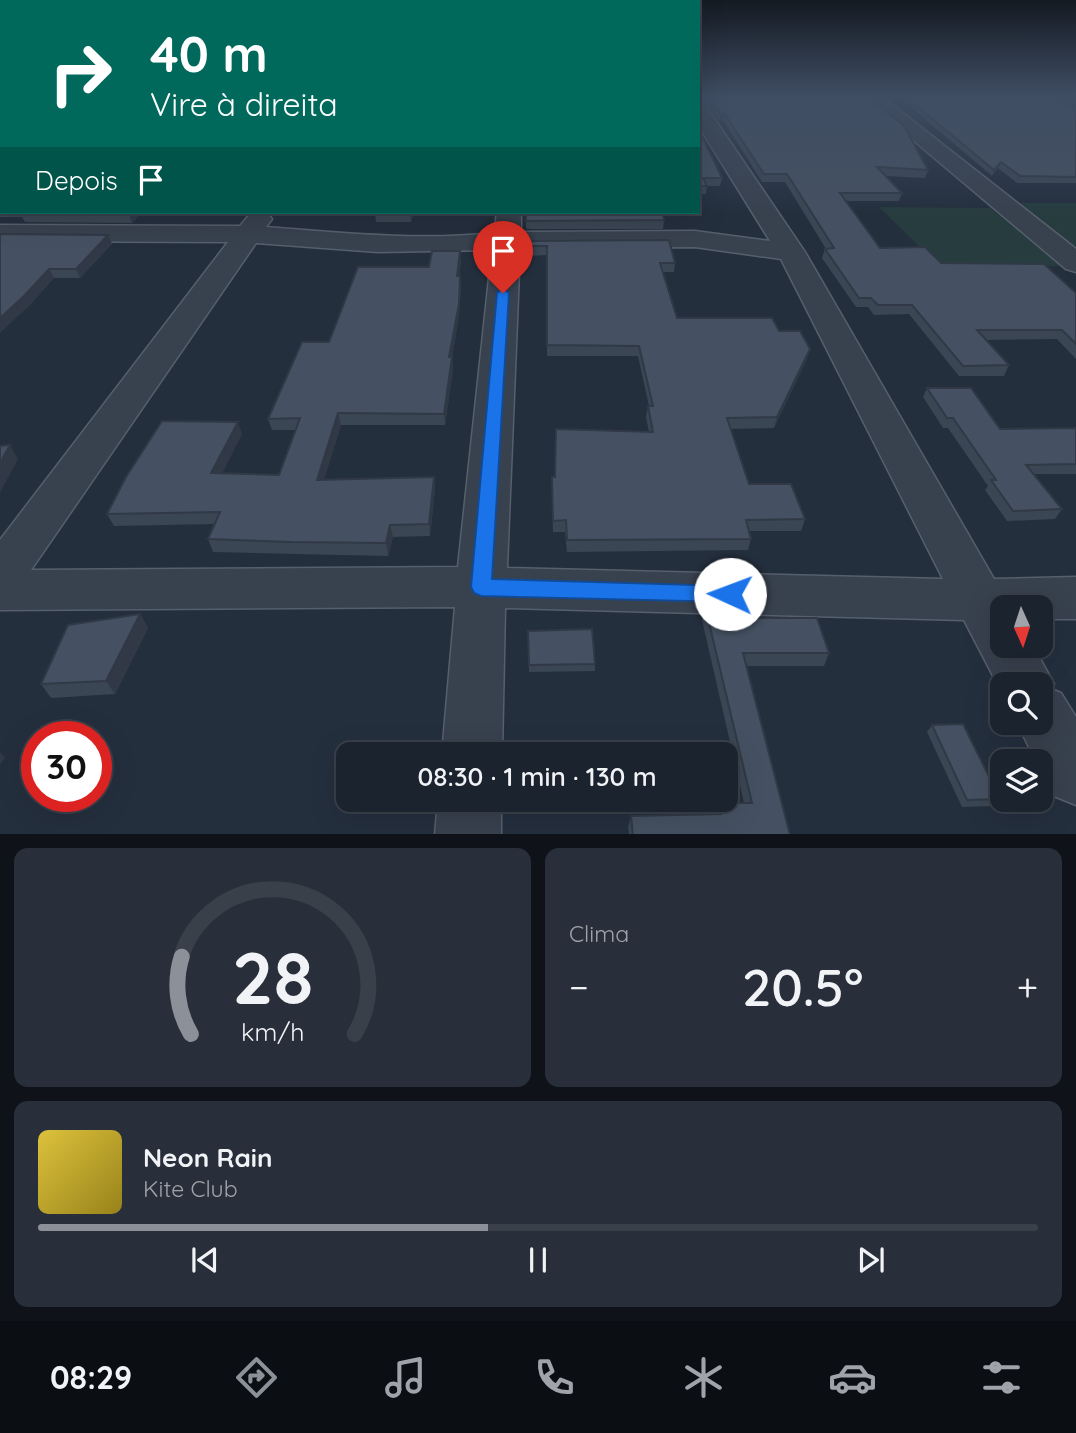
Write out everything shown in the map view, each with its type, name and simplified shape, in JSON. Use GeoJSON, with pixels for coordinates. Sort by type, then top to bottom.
{"type":"FeatureCollection","features":[{"type":"Feature","properties":{"kind":"street"},"geometry":{"type":"LineString","coordinates":[[715,135],[791,253],[990,622]]}},
{"type":"Feature","properties":{"kind":"street"},"geometry":{"type":"LineString","coordinates":[[918,135],[1076,263]]}},
{"type":"Feature","properties":{"kind":"street"},"geometry":{"type":"LineString","coordinates":[[695,239],[772,221]]}},
{"type":"Feature","properties":{"kind":"street"},"geometry":{"type":"LineString","coordinates":[[0,233],[256,223],[378,244],[469,244],[508,226],[695,239],[791,253]]}},
{"type":"Feature","properties":{"kind":"street"},"geometry":{"type":"LineString","coordinates":[[0,576],[256,223]]}},
{"type":"Feature","properties":{"kind":"street"},"geometry":{"type":"LineString","coordinates":[[473,742],[481,587],[508,226]]}},
{"type":"Feature","properties":{"kind":"street"},"geometry":{"type":"LineString","coordinates":[[0,590],[481,587],[978,600],[1076,598]]}},
{"type":"Feature","properties":{"kind":"street"},"geometry":{"type":"LineString","coordinates":[[1053,733],[1076,774]]}},
{"type":"Feature","properties":{"kind":"street"},"geometry":{"type":"LineString","coordinates":[[468,834],[469,812]]}},
{"type":"Feature","properties":{"kind":"green space"},"geometry":{"type":"Polygon","coordinates":[[[1010,203],[1076,203],[1076,245],[1070,245],[1010,203]]]}},
{"type":"Feature","properties":{"kind":"green space"},"geometry":{"type":"Polygon","coordinates":[[[879,207],[990,208],[1065,266],[942,269],[879,207]]]}},
{"type":"Feature","properties":{"kind":"building"},"geometry":{"type":"Polygon","coordinates":[[[700,135],[722,178],[703,178],[707,186],[700,186],[700,135]]]}},
{"type":"Feature","properties":{"kind":"building"},"geometry":{"type":"Polygon","coordinates":[[[738,135],[909,135],[928,170],[877,167],[902,193],[840,193],[880,248],[925,247],[941,263],[1044,264],[1076,293],[1076,344],[1062,330],[977,330],[1009,365],[963,366],[912,305],[878,305],[871,298],[859,298],[825,249],[834,248],[787,174],[764,174],[738,135]]]}},
{"type":"Feature","properties":{"kind":"building"},"geometry":{"type":"Polygon","coordinates":[[[952,135],[1076,135],[1076,177],[1020,176],[1001,162],[994,170],[952,135]]]}},
{"type":"Feature","properties":{"kind":"building"},"geometry":{"type":"Polygon","coordinates":[[[22,214],[130,214],[129,215],[22,214]]]}},
{"type":"Feature","properties":{"kind":"building"},"geometry":{"type":"Polygon","coordinates":[[[526,214],[662,214],[664,220],[526,221],[526,214]]]}},
{"type":"Feature","properties":{"kind":"building"},"geometry":{"type":"Polygon","coordinates":[[[0,234],[108,235],[76,269],[49,269],[0,318],[0,234]]]}},
{"type":"Feature","properties":{"kind":"building"},"geometry":{"type":"Polygon","coordinates":[[[669,240],[675,263],[660,263],[677,318],[772,318],[779,331],[800,331],[810,349],[777,417],[727,418],[749,484],[791,484],[805,519],[746,520],[751,539],[567,540],[566,520],[553,521],[552,477],[555,477],[556,429],[653,432],[648,406],[653,406],[639,346],[547,345],[547,246],[526,246],[526,241],[669,240]]]}},
{"type":"Feature","properties":{"kind":"building"},"geometry":{"type":"Polygon","coordinates":[[[432,251],[460,251],[457,276],[460,276],[459,304],[449,357],[452,357],[444,414],[338,413],[317,480],[434,477],[429,524],[390,525],[386,543],[291,542],[208,539],[220,512],[107,514],[126,477],[162,421],[238,422],[211,473],[279,475],[300,418],[268,419],[302,342],[329,342],[358,267],[429,267],[432,251]]]}},
{"type":"Feature","properties":{"kind":"building"},"geometry":{"type":"Polygon","coordinates":[[[927,388],[971,388],[1000,429],[1076,428],[1076,464],[1026,465],[1062,509],[1013,511],[991,480],[996,480],[953,418],[947,418],[927,388]]]}},
{"type":"Feature","properties":{"kind":"building"},"geometry":{"type":"Polygon","coordinates":[[[10,445],[0,463],[0,446],[10,445]]]}},
{"type":"Feature","properties":{"kind":"building"},"geometry":{"type":"Polygon","coordinates":[[[730,603],[735,618],[817,618],[829,653],[743,653],[790,834],[633,834],[631,816],[721,814],[738,812],[738,803],[752,803],[705,606],[730,603]]]}},
{"type":"Feature","properties":{"kind":"building"},"geometry":{"type":"Polygon","coordinates":[[[140,614],[106,681],[41,684],[68,625],[140,614]]]}},
{"type":"Feature","properties":{"kind":"building"},"geometry":{"type":"Polygon","coordinates":[[[592,629],[595,664],[529,665],[528,631],[592,629]]]}},
{"type":"Feature","properties":{"kind":"building"},"geometry":{"type":"Polygon","coordinates":[[[963,724],[990,779],[990,799],[967,800],[932,725],[963,724]]]}},
{"type":"Feature","properties":{"kind":"route"},"geometry":{"type":"LineString","coordinates":[[503,293],[481,587],[730,594]]}}]}
